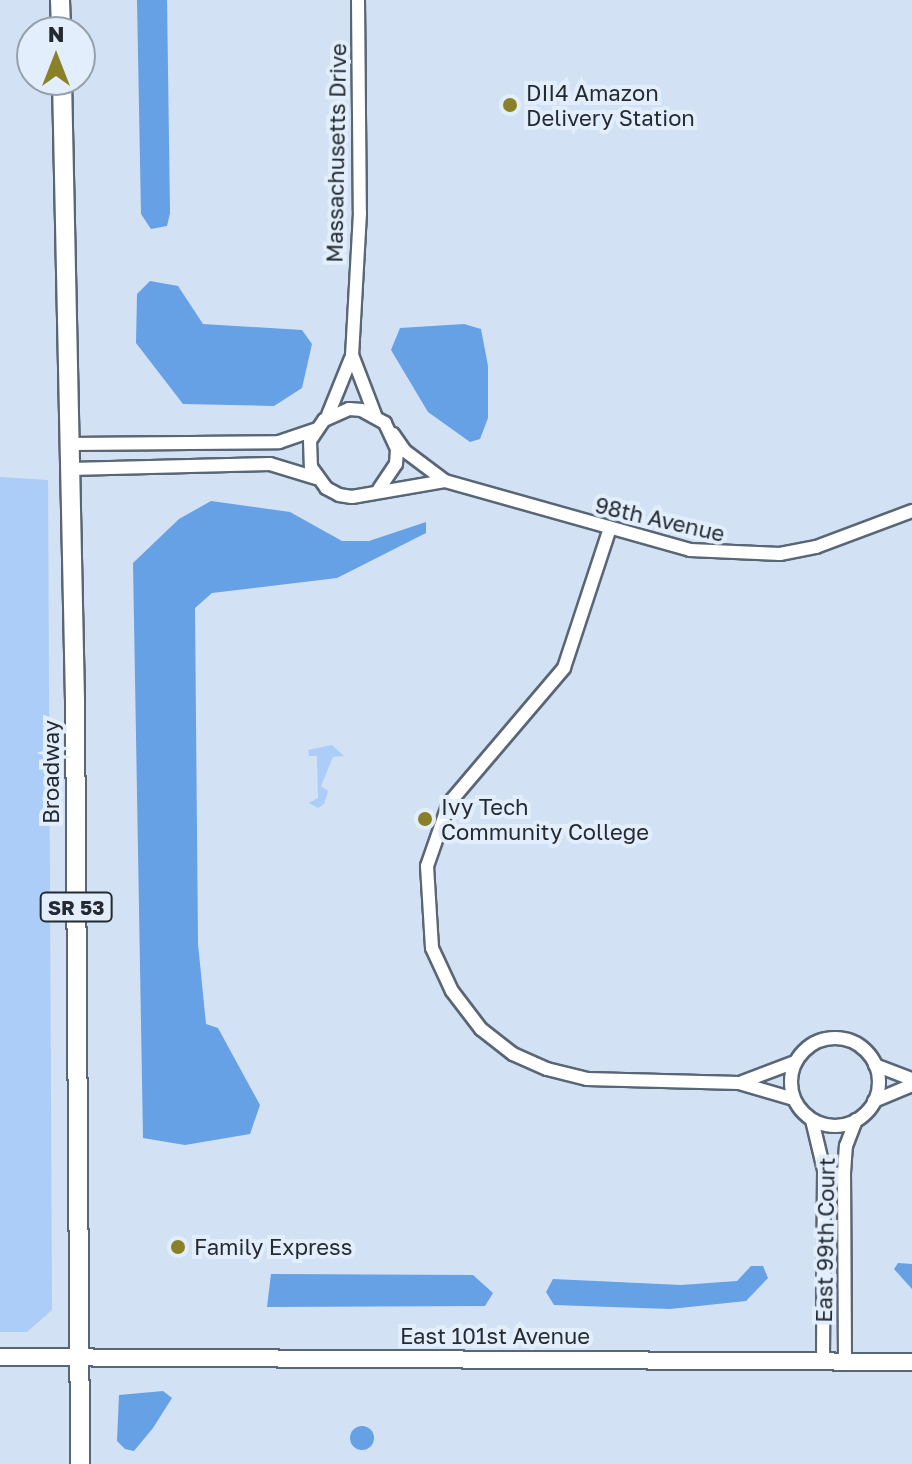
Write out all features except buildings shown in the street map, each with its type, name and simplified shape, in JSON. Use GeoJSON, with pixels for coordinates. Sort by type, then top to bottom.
{"type":"FeatureCollection","features":[{"type":"Feature","properties":{"kind":"main road","name":"Broadway"},"geometry":{"type":"LineString","coordinates":[[62,96],[70,444],[80,1464]]}},
{"type":"Feature","properties":{"kind":"street","name":"Massachusetts Drive"},"geometry":{"type":"LineString","coordinates":[[352,355],[360,213],[358,0]]}},
{"type":"Feature","properties":{"kind":"street"},"geometry":{"type":"LineString","coordinates":[[352,355],[375,415]]}},
{"type":"Feature","properties":{"kind":"street"},"geometry":{"type":"LineString","coordinates":[[316,478],[309,454],[320,424],[337,402],[352,355]]}},
{"type":"Feature","properties":{"kind":"street"},"geometry":{"type":"LineString","coordinates":[[70,444],[279,442],[349,409],[375,415]]}},
{"type":"Feature","properties":{"kind":"street","name":"98th Avenue"},"geometry":{"type":"LineString","coordinates":[[375,415],[405,451],[445,481],[609,531],[690,550],[752,556],[816,547],[912,511]]}},
{"type":"Feature","properties":{"kind":"street"},"geometry":{"type":"LineString","coordinates":[[379,489],[396,464],[393,434]]}},
{"type":"Feature","properties":{"kind":"street","name":"98th Avenue"},"geometry":{"type":"LineString","coordinates":[[70,469],[270,464],[316,478],[339,495],[352,497],[379,489],[445,481]]}},
{"type":"Feature","properties":{"kind":"street"},"geometry":{"type":"LineString","coordinates":[[609,531],[564,668],[449,803],[427,866],[432,948],[452,991],[481,1029],[513,1054],[547,1069],[587,1079],[739,1083],[794,1099]]}},
{"type":"Feature","properties":{"kind":"street"},"geometry":{"type":"LineString","coordinates":[[836,1038],[852,1042],[875,1065],[912,1082],[874,1101],[856,1120],[827,1125],[812,1120],[794,1099],[790,1080],[795,1062],[805,1049],[836,1038]]}},
{"type":"Feature","properties":{"kind":"street"},"geometry":{"type":"LineString","coordinates":[[739,1083],[795,1062]]}},
{"type":"Feature","properties":{"kind":"street"},"geometry":{"type":"LineString","coordinates":[[874,1101],[875,1065]]}},
{"type":"Feature","properties":{"kind":"street","name":"East 99th Court"},"geometry":{"type":"LineString","coordinates":[[812,1120],[824,1170],[823,1360]]}},
{"type":"Feature","properties":{"kind":"street","name":"East 99th Court"},"geometry":{"type":"LineString","coordinates":[[845,1361],[844,1173],[856,1120]]}},
{"type":"Feature","properties":{"kind":"street","name":"East 101st Avenue"},"geometry":{"type":"LineString","coordinates":[[0,1357],[912,1362]]}},
{"type":"Feature","properties":{"kind":"shaded area"},"geometry":{"type":"Polygon","coordinates":[[[137,0],[167,0],[170,213],[167,226],[151,229],[141,214],[137,0]]]}},
{"type":"Feature","properties":{"kind":"shaded area"},"geometry":{"type":"Polygon","coordinates":[[[150,281],[178,286],[203,324],[302,330],[312,344],[302,388],[274,406],[183,404],[136,343],[137,294],[150,281]]]}},
{"type":"Feature","properties":{"kind":"shaded area"},"geometry":{"type":"Polygon","coordinates":[[[464,324],[481,329],[488,366],[488,418],[480,439],[470,442],[428,412],[391,350],[400,328],[464,324]]]}},
{"type":"Feature","properties":{"kind":"shaded area"},"geometry":{"type":"Polygon","coordinates":[[[0,477],[48,480],[52,1310],[27,1332],[0,1332],[0,477]]]}},
{"type":"Feature","properties":{"kind":"shaded area"},"geometry":{"type":"Polygon","coordinates":[[[211,501],[290,512],[342,541],[369,541],[426,522],[426,533],[337,578],[212,593],[195,608],[198,944],[206,1024],[218,1028],[260,1105],[250,1134],[185,1145],[143,1138],[133,563],[179,519],[211,501]]]}},
{"type":"Feature","properties":{"kind":"shaded area"},"geometry":{"type":"Polygon","coordinates":[[[332,745],[344,756],[333,757],[321,786],[328,791],[324,804],[318,808],[309,803],[318,798],[317,756],[309,756],[308,750],[332,745]]]}},
{"type":"Feature","properties":{"kind":"shaded area"},"geometry":{"type":"Polygon","coordinates":[[[898,1263],[912,1264],[912,1289],[894,1269],[898,1263]]]}},
{"type":"Feature","properties":{"kind":"shaded area"},"geometry":{"type":"Polygon","coordinates":[[[751,1266],[763,1266],[768,1278],[746,1301],[670,1309],[554,1305],[546,1292],[553,1279],[681,1285],[737,1281],[751,1266]]]}},
{"type":"Feature","properties":{"kind":"shaded area"},"geometry":{"type":"Polygon","coordinates":[[[271,1274],[473,1275],[493,1293],[485,1306],[267,1307],[271,1274]]]}},
{"type":"Feature","properties":{"kind":"shaded area"},"geometry":{"type":"Polygon","coordinates":[[[163,1391],[172,1398],[153,1428],[134,1451],[125,1449],[117,1441],[119,1395],[163,1391]]]}},
{"type":"Feature","properties":{"kind":"shaded area"},"geometry":{"type":"Polygon","coordinates":[[[362,1426],[370,1430],[374,1438],[370,1446],[362,1450],[354,1446],[350,1438],[354,1430],[362,1426]]]}},
{"type":"Feature","properties":{"kind":"place","name":"DII4 Amazon Delivery Station"},"geometry":{"type":"Point","coordinates":[510,105]}},
{"type":"Feature","properties":{"kind":"place","name":"Ivy Tech Community College"},"geometry":{"type":"Point","coordinates":[425,819]}},
{"type":"Feature","properties":{"kind":"place","name":"Family Express"},"geometry":{"type":"Point","coordinates":[178,1247]}}]}
